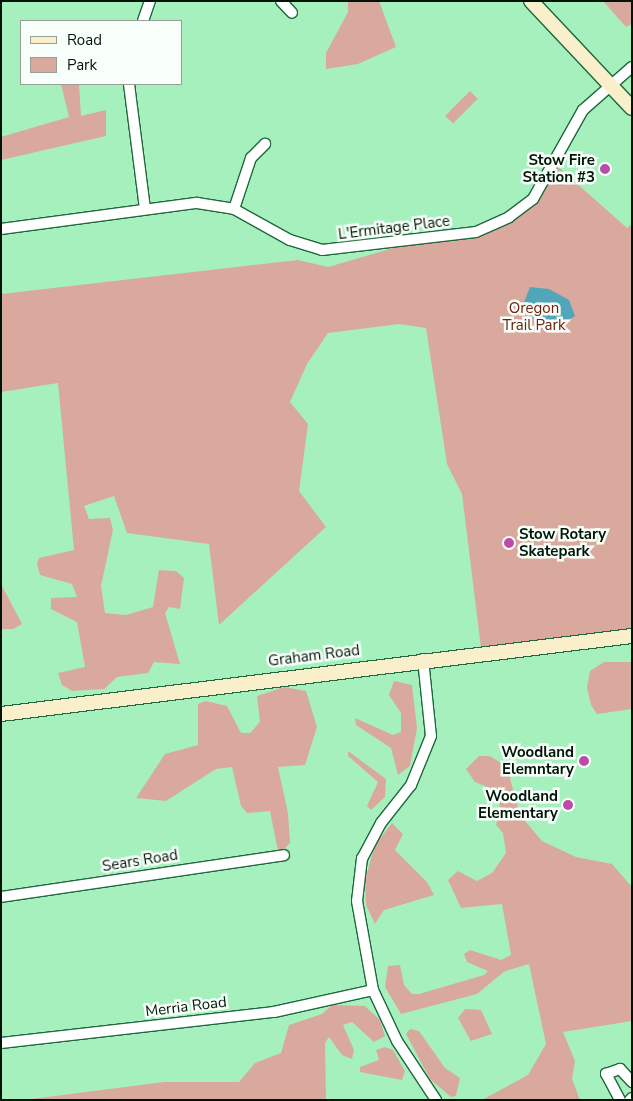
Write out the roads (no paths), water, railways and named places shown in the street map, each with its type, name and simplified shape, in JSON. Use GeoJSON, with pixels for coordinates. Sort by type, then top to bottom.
{"type":"FeatureCollection","features":[{"type":"Feature","properties":{"kind":"main road"},"geometry":{"type":"LineString","coordinates":[[531,1],[632,108]]}},
{"type":"Feature","properties":{"kind":"main road","name":"Graham Road"},"geometry":{"type":"LineString","coordinates":[[1,714],[423,659],[632,636]]}},
{"type":"Feature","properties":{"kind":"street"},"geometry":{"type":"LineString","coordinates":[[143,20],[150,1]]}},
{"type":"Feature","properties":{"kind":"street"},"geometry":{"type":"LineString","coordinates":[[281,1],[292,13]]}},
{"type":"Feature","properties":{"kind":"street","name":"L'Ermitage Place"},"geometry":{"type":"LineString","coordinates":[[1,229],[145,208],[197,203],[234,209],[290,240],[322,250],[358,249],[491,228],[533,199],[550,177],[572,126],[608,84],[632,67]]}},
{"type":"Feature","properties":{"kind":"street"},"geometry":{"type":"LineString","coordinates":[[129,85],[145,208]]}},
{"type":"Feature","properties":{"kind":"street"},"geometry":{"type":"LineString","coordinates":[[234,209],[248,165],[265,144]]}},
{"type":"Feature","properties":{"kind":"street"},"geometry":{"type":"LineString","coordinates":[[423,659],[432,721],[426,754],[411,785],[370,841],[359,868],[359,925],[373,990],[397,1041],[436,1100]]}},
{"type":"Feature","properties":{"kind":"street","name":"Sears Road"},"geometry":{"type":"LineString","coordinates":[[1,896],[284,854]]}},
{"type":"Feature","properties":{"kind":"street","name":"Merria Road"},"geometry":{"type":"LineString","coordinates":[[1,1043],[274,1012],[373,990]]}},
{"type":"Feature","properties":{"kind":"street"},"geometry":{"type":"LineString","coordinates":[[620,1100],[606,1074],[620,1069],[632,1082]]}},
{"type":"Feature","properties":{"kind":"water"},"geometry":{"type":"Polygon","coordinates":[[[530,287],[549,289],[569,300],[575,316],[567,321],[532,318],[523,305],[530,287]]]}},
{"type":"Feature","properties":{"kind":"place","name":"Stow Fire Station #3"},"geometry":{"type":"Point","coordinates":[605,169]}},
{"type":"Feature","properties":{"kind":"place","name":"Stow Rotary Skatepark"},"geometry":{"type":"Point","coordinates":[509,543]}},
{"type":"Feature","properties":{"kind":"place","name":"Woodland Elemntary"},"geometry":{"type":"Point","coordinates":[584,761]}},
{"type":"Feature","properties":{"kind":"place","name":"Woodland Elementary"},"geometry":{"type":"Point","coordinates":[568,805]}},
{"type":"Feature","properties":{"kind":"park label","name":"Oregon Trail Park"},"geometry":{"type":"Point","coordinates":[534,316]}}]}
